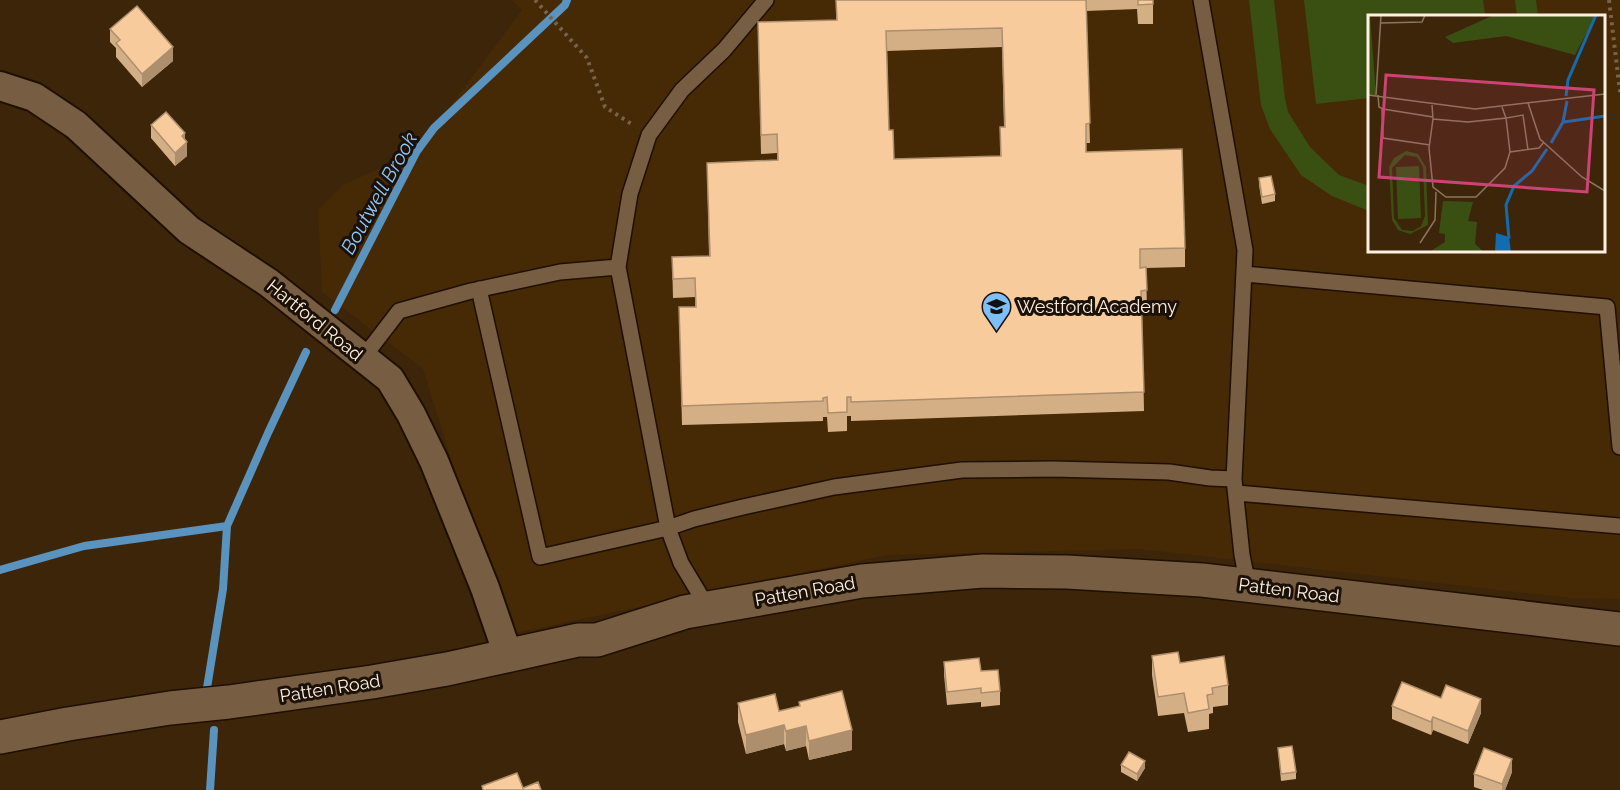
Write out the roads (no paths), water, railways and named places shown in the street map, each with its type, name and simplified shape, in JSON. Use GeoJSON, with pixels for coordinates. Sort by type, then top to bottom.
{"type":"FeatureCollection","features":[{"type":"Feature","properties":{"kind":"street","name":"Hartford Road"},"geometry":{"type":"LineString","coordinates":[[0,86],[34,98],[76,125],[189,230],[270,282],[390,379],[411,414],[434,462],[485,588],[508,654]]}},
{"type":"Feature","properties":{"kind":"street","name":"Patten Road"},"geometry":{"type":"LineString","coordinates":[[0,737],[170,708],[372,682],[447,669],[578,640],[597,640],[685,612],[862,581],[982,571],[1078,572],[1202,580],[1620,629]]}},
{"type":"Feature","properties":{"kind":"lane"},"geometry":{"type":"LineString","coordinates":[[708,608],[681,563],[668,528],[618,267],[630,194],[649,135],[682,90],[724,50],[766,0]]}},
{"type":"Feature","properties":{"kind":"lane"},"geometry":{"type":"LineString","coordinates":[[1201,0],[1245,250],[1235,486],[1242,555],[1248,585]]}},
{"type":"Feature","properties":{"kind":"lane"},"geometry":{"type":"LineString","coordinates":[[363,358],[399,311],[479,289],[560,272],[618,267]]}},
{"type":"Feature","properties":{"kind":"lane"},"geometry":{"type":"LineString","coordinates":[[1244,274],[1607,307],[1620,447]]}},
{"type":"Feature","properties":{"kind":"lane"},"geometry":{"type":"LineString","coordinates":[[479,289],[540,557],[834,487],[962,470],[1053,469],[1169,472],[1210,478],[1235,486],[1620,526]]}},
{"type":"Feature","properties":{"kind":"waterway","name":"Boutwell Brook"},"geometry":{"type":"LineString","coordinates":[[335,310],[417,151],[434,128],[565,5],[567,0]]}},
{"type":"Feature","properties":{"kind":"waterway","name":"Boutwell Brook"},"geometry":{"type":"LineString","coordinates":[[206,694],[223,589],[227,526],[306,352]]}},
{"type":"Feature","properties":{"kind":"waterway"},"geometry":{"type":"LineString","coordinates":[[0,570],[84,546],[227,526]]}},
{"type":"Feature","properties":{"kind":"waterway","name":"Boutwell Brook"},"geometry":{"type":"LineString","coordinates":[[210,790],[214,730]]}},
{"type":"Feature","properties":{"kind":"place","name":"Westford Academy"},"geometry":{"type":"Point","coordinates":[996,332]}}]}
